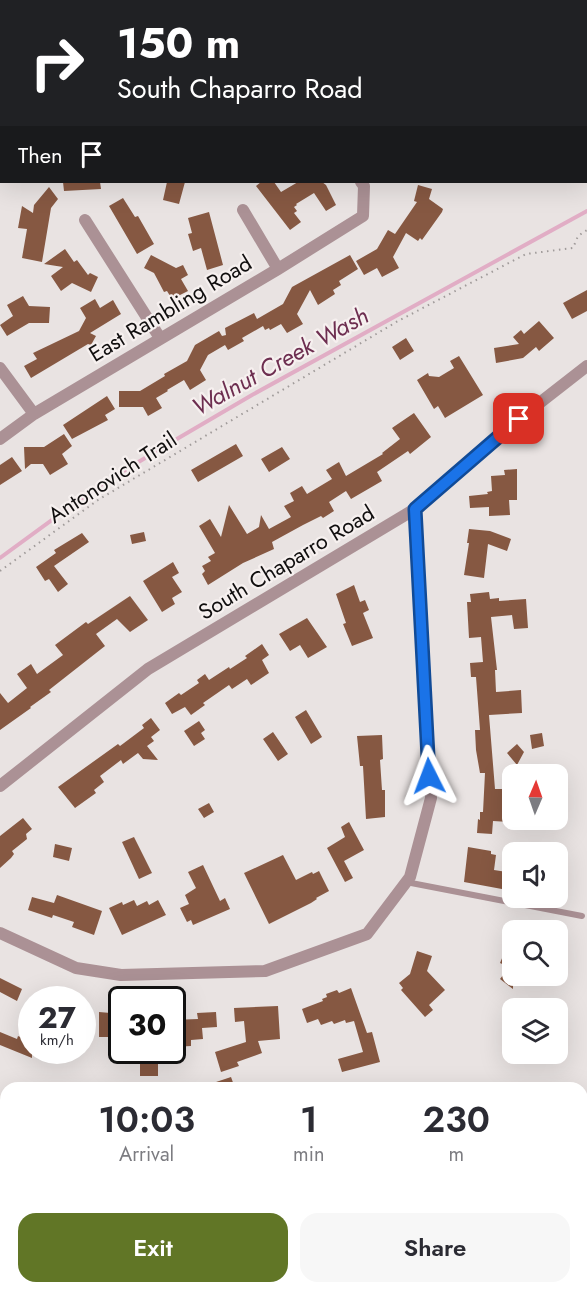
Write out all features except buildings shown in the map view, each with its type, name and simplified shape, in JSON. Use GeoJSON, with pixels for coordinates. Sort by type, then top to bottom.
{"type":"FeatureCollection","features":[{"type":"Feature","properties":{"kind":"street","name":"East Rambling Road"},"geometry":{"type":"LineString","coordinates":[[0,439],[34,414],[363,216],[364,186],[362,183]]}},
{"type":"Feature","properties":{"kind":"street"},"geometry":{"type":"LineString","coordinates":[[243,210],[278,269]]}},
{"type":"Feature","properties":{"kind":"street"},"geometry":{"type":"LineString","coordinates":[[85,220],[160,338]]}},
{"type":"Feature","properties":{"kind":"street","name":"South Chaparro Road"},"geometry":{"type":"LineString","coordinates":[[0,786],[148,669],[415,509],[519,419],[587,366]]}},
{"type":"Feature","properties":{"kind":"street"},"geometry":{"type":"LineString","coordinates":[[0,369],[34,414]]}},
{"type":"Feature","properties":{"kind":"street"},"geometry":{"type":"LineString","coordinates":[[0,933],[76,968],[121,975],[265,971],[367,934],[410,877],[431,798],[415,509]]}},
{"type":"Feature","properties":{"kind":"lane"},"geometry":{"type":"LineString","coordinates":[[406,882],[582,916]]}},
{"type":"Feature","properties":{"kind":"path","name":"Antonovich Trail"},"geometry":{"type":"LineString","coordinates":[[0,571],[98,500],[398,321],[526,254],[573,249],[578,236],[587,230]]}},
{"type":"Feature","properties":{"kind":"waterway","name":"Walnut Creek Wash"},"geometry":{"type":"LineString","coordinates":[[0,558],[97,487],[170,443],[252,395],[587,211]]}},
{"type":"Feature","properties":{"kind":"route"},"geometry":{"type":"LineString","coordinates":[[429,776],[415,509],[519,419]]}}]}
